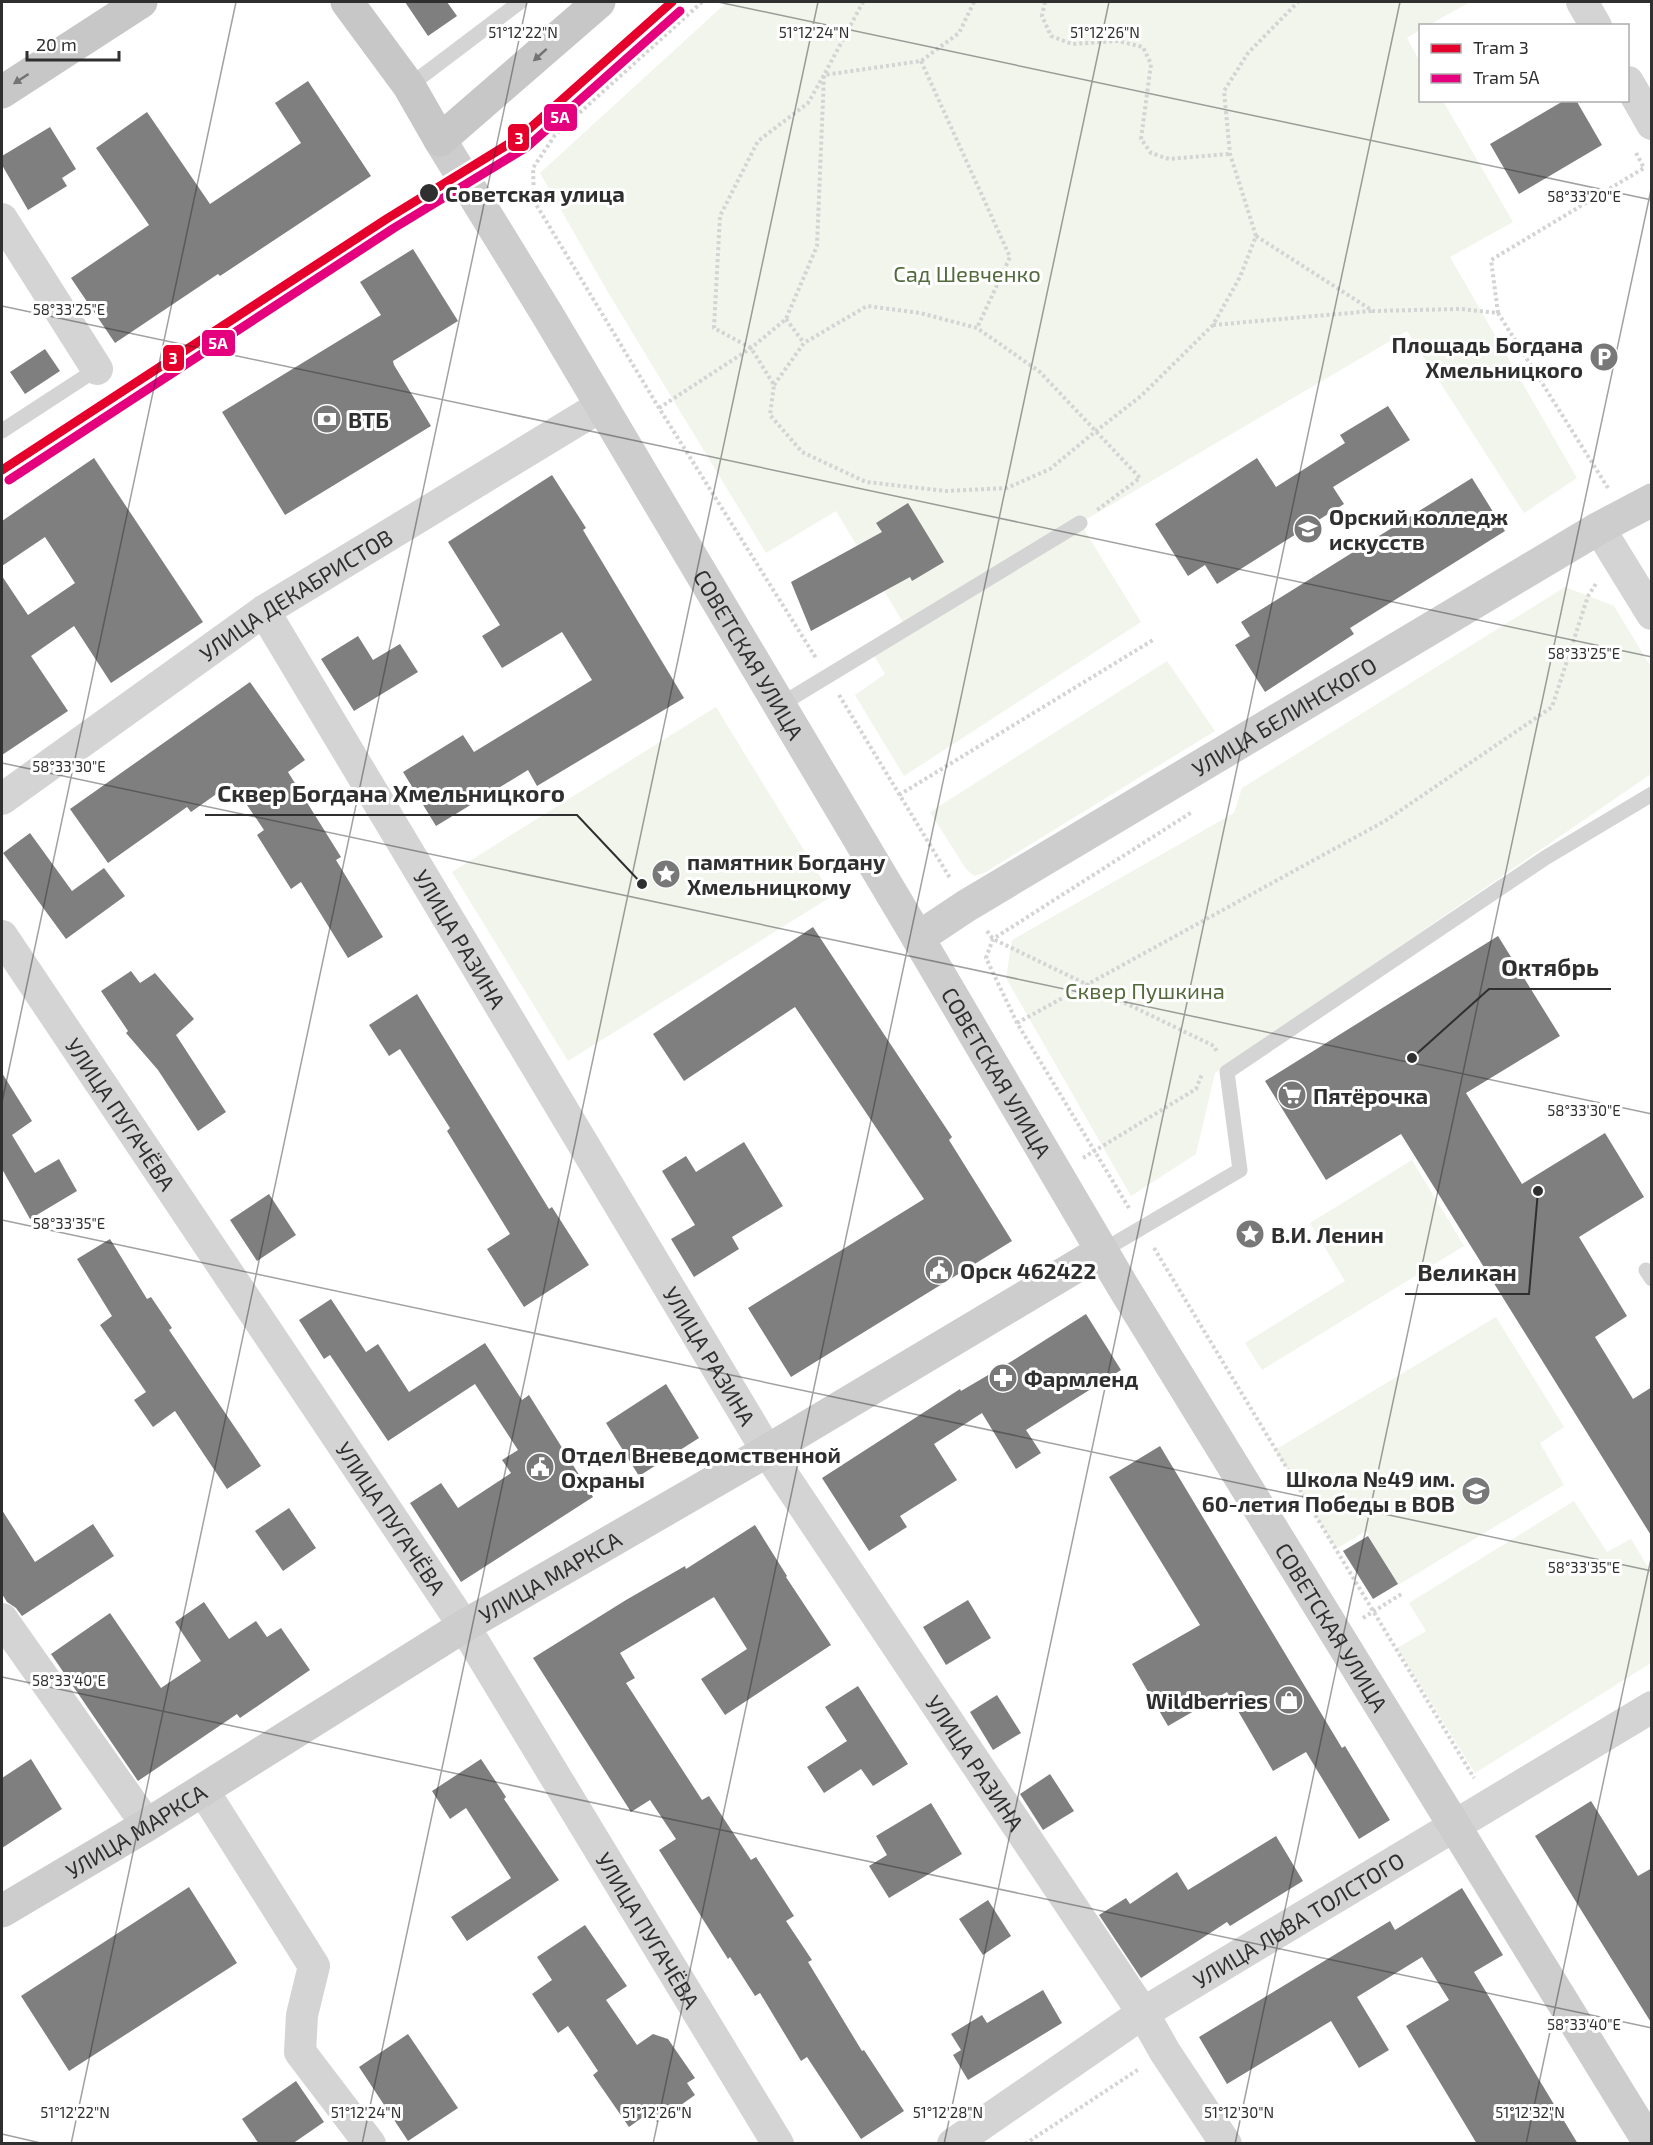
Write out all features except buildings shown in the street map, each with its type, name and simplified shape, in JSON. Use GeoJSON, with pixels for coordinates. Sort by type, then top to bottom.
{"type":"FeatureCollection","features":[{"type":"Feature","properties":{"kind":"main road"},"geometry":{"type":"LineString","coordinates":[[2,92],[141,2]]}},
{"type":"Feature","properties":{"kind":"main road","name":"СОВЕТСКАЯ УЛИЦА"},"geometry":{"type":"LineString","coordinates":[[346,2],[409,86],[440,140]]}},
{"type":"Feature","properties":{"kind":"main road"},"geometry":{"type":"LineString","coordinates":[[440,140],[599,2]]}},
{"type":"Feature","properties":{"kind":"street"},"geometry":{"type":"LineString","coordinates":[[1582,2],[1595,24]]}},
{"type":"Feature","properties":{"kind":"street"},"geometry":{"type":"LineString","coordinates":[[1629,86],[1642,136]]}},
{"type":"Feature","properties":{"kind":"street","name":"СОВЕТСКАЯ УЛИЦА"},"geometry":{"type":"LineString","coordinates":[[440,140],[780,705],[1102,1251],[1650,2144]]}},
{"type":"Feature","properties":{"kind":"street"},"geometry":{"type":"LineString","coordinates":[[2,219],[98,369]]}},
{"type":"Feature","properties":{"kind":"street","name":"УЛИЦА ДЕКАБРИСТОВ"},"geometry":{"type":"LineString","coordinates":[[2,799],[264,612],[601,406]]}},
{"type":"Feature","properties":{"kind":"street"},"geometry":{"type":"LineString","coordinates":[[1625,514],[1652,614]]}},
{"type":"Feature","properties":{"kind":"street","name":"УЛИЦА БЕЛИНСКОГО"},"geometry":{"type":"LineString","coordinates":[[918,938],[966,906],[1625,514]]}},
{"type":"Feature","properties":{"kind":"street","name":"УЛИЦА РАЗИНА"},"geometry":{"type":"LineString","coordinates":[[264,612],[767,1451],[1143,2013],[1165,2052],[1226,2144]]}},
{"type":"Feature","properties":{"kind":"street","name":"УЛИЦА ПУГАЧЁВА"},"geometry":{"type":"LineString","coordinates":[[2,936],[464,1626],[778,2144]]}},
{"type":"Feature","properties":{"kind":"street","name":"УЛИЦА МАРКСА"},"geometry":{"type":"LineString","coordinates":[[2,1911],[147,1826],[464,1626],[767,1451],[1102,1251]]}},
{"type":"Feature","properties":{"kind":"street"},"geometry":{"type":"LineString","coordinates":[[2,1619],[147,1826]]}},
{"type":"Feature","properties":{"kind":"street","name":"УЛИЦА ЛЬВА ТОЛСТОГО"},"geometry":{"type":"LineString","coordinates":[[953,2144],[1143,2013],[1652,1707]]}},
{"type":"Feature","properties":{"kind":"street"},"geometry":{"type":"LineString","coordinates":[[203,1790],[314,1966],[302,2015],[300,2052],[370,2144]]}},
{"type":"Feature","properties":{"kind":"lane"},"geometry":{"type":"LineString","coordinates":[[409,86],[520,2]]}},
{"type":"Feature","properties":{"kind":"lane"},"geometry":{"type":"LineString","coordinates":[[2,431],[98,369]]}},
{"type":"Feature","properties":{"kind":"lane"},"geometry":{"type":"LineString","coordinates":[[780,705],[1080,523]]}},
{"type":"Feature","properties":{"kind":"lane"},"geometry":{"type":"LineString","coordinates":[[1102,1251],[1240,1170],[1227,1071],[1545,858],[1652,794]]}},
{"type":"Feature","properties":{"kind":"path"},"geometry":{"type":"LineString","coordinates":[[702,2],[555,135],[533,168],[534,201],[659,408],[828,676],[966,906],[993,939],[1214,1046],[1227,1071]]}},
{"type":"Feature","properties":{"kind":"path"},"geometry":{"type":"LineString","coordinates":[[774,385],[751,348],[714,328],[720,216],[758,141],[808,103],[863,2]]}},
{"type":"Feature","properties":{"kind":"path"},"geometry":{"type":"LineString","coordinates":[[824,75],[921,60],[959,33],[974,2]]}},
{"type":"Feature","properties":{"kind":"path"},"geometry":{"type":"LineString","coordinates":[[1045,2],[1041,16],[1051,36],[1072,44],[1118,41],[1143,47],[1151,64],[1141,139],[1151,153],[1169,159],[1230,154]]}},
{"type":"Feature","properties":{"kind":"path"},"geometry":{"type":"LineString","coordinates":[[1080,523],[1140,478],[1096,431],[1040,372],[977,328],[920,313],[867,306],[804,343],[774,385],[770,415],[802,452],[866,483],[946,491],[1007,488],[1050,469],[1096,431],[1141,396],[1213,325],[1240,277],[1256,236],[1230,154],[1224,92],[1248,53],[1298,2]]}},
{"type":"Feature","properties":{"kind":"path"},"geometry":{"type":"LineString","coordinates":[[921,60],[1010,257],[977,328]]}},
{"type":"Feature","properties":{"kind":"path"},"geometry":{"type":"LineString","coordinates":[[659,408],[751,348],[786,319],[817,246],[824,75]]}},
{"type":"Feature","properties":{"kind":"path"},"geometry":{"type":"LineString","coordinates":[[1625,514],[1498,313],[1491,260],[1644,168],[1642,136]]}},
{"type":"Feature","properties":{"kind":"path"},"geometry":{"type":"LineString","coordinates":[[1256,236],[1373,310]]}},
{"type":"Feature","properties":{"kind":"path"},"geometry":{"type":"LineString","coordinates":[[1213,325],[1373,310],[1461,309],[1498,313]]}},
{"type":"Feature","properties":{"kind":"path"},"geometry":{"type":"LineString","coordinates":[[786,319],[804,343]]}},
{"type":"Feature","properties":{"kind":"path"},"geometry":{"type":"LineString","coordinates":[[1017,1023],[1385,821],[1552,707],[1588,596],[1598,580]]}},
{"type":"Feature","properties":{"kind":"path"},"geometry":{"type":"LineString","coordinates":[[899,795],[1154,640]]}},
{"type":"Feature","properties":{"kind":"path"},"geometry":{"type":"LineString","coordinates":[[1210,1057],[1214,1046]]}},
{"type":"Feature","properties":{"kind":"path"},"geometry":{"type":"LineString","coordinates":[[1103,1147],[1196,1089],[1205,1068]]}},
{"type":"Feature","properties":{"kind":"path"},"geometry":{"type":"LineString","coordinates":[[1337,1634],[1403,1593]]}},
{"type":"Feature","properties":{"kind":"path"},"geometry":{"type":"LineString","coordinates":[[1025,2144],[1165,2052]]}},
{"type":"Feature","properties":{"kind":"green space","name":"Сад Шевченко"},"geometry":{"type":"Polygon","coordinates":[[[727,2],[1470,2],[1431,24],[1419,24],[1419,31],[1407,38],[1419,60],[1419,102],[1444,102],[1513,222],[1450,257],[1577,478],[1524,513],[1407,331],[1080,523],[1141,622],[904,776],[855,695],[885,674],[873,654],[907,629],[836,511],[766,553],[609,294],[540,173],[727,2]]]}},
{"type":"Feature","properties":{"kind":"green space","name":"Сквер Пушкина"},"geometry":{"type":"Polygon","coordinates":[[[1565,587],[1614,606],[1651,667],[1651,774],[1215,1073],[1196,1154],[1131,1196],[1006,978],[1012,940],[1234,813],[1242,788],[1565,587]]]}},
{"type":"Feature","properties":{"kind":"green space"},"geometry":{"type":"Polygon","coordinates":[[[1167,661],[1215,731],[984,873],[974,876],[966,869],[930,812],[1167,661]]]}},
{"type":"Feature","properties":{"kind":"green space"},"geometry":{"type":"Polygon","coordinates":[[[716,707],[832,896],[568,1061],[452,872],[716,707]]]}},
{"type":"Feature","properties":{"kind":"green space"},"geometry":{"type":"Polygon","coordinates":[[[1412,1160],[1464,1246],[1262,1370],[1245,1343],[1345,1281],[1310,1223],[1412,1160]]]}},
{"type":"Feature","properties":{"kind":"green space"},"geometry":{"type":"Polygon","coordinates":[[[1496,1317],[1564,1427],[1540,1443],[1564,1485],[1398,1585],[1366,1531],[1336,1549],[1275,1450],[1496,1317]]]}},
{"type":"Feature","properties":{"kind":"green space"},"geometry":{"type":"Polygon","coordinates":[[[1574,1501],[1607,1552],[1631,1539],[1651,1572],[1651,1663],[1475,1773],[1397,1648],[1426,1631],[1409,1603],[1574,1501]]]}},
{"type":"Feature","properties":{"kind":"tram line","name":"3"},"geometry":{"type":"LineString","coordinates":[[2,470],[388,218],[520,137],[672,2]]}},
{"type":"Feature","properties":{"kind":"tram line","name":"5А"},"geometry":{"type":"LineString","coordinates":[[9,480],[394,228],[527,147],[680,11]]}},
{"type":"Feature","properties":{"kind":"place","name":"Советская улица"},"geometry":{"type":"Point","coordinates":[429,193]}},
{"type":"Feature","properties":{"kind":"place","name":"Площадь Богдана Хмельницкого"},"geometry":{"type":"Point","coordinates":[1604,357]}},
{"type":"Feature","properties":{"kind":"place","name":"ВТБ"},"geometry":{"type":"Point","coordinates":[327,419]}},
{"type":"Feature","properties":{"kind":"place","name":"Орский колледж искусств"},"geometry":{"type":"Point","coordinates":[1308,529]}},
{"type":"Feature","properties":{"kind":"place","name":"памятник Богдану Хмельницкому"},"geometry":{"type":"Point","coordinates":[666,874]}},
{"type":"Feature","properties":{"kind":"place","name":"Сквер Богдана Хмельницкого"},"geometry":{"type":"Point","coordinates":[642,884]}},
{"type":"Feature","properties":{"kind":"place","name":"Октябрь"},"geometry":{"type":"Point","coordinates":[1412,1058]}},
{"type":"Feature","properties":{"kind":"place","name":"Пятёрочка"},"geometry":{"type":"Point","coordinates":[1292,1095]}},
{"type":"Feature","properties":{"kind":"place","name":"Великан"},"geometry":{"type":"Point","coordinates":[1538,1191]}},
{"type":"Feature","properties":{"kind":"place","name":"В.И. Ленин"},"geometry":{"type":"Point","coordinates":[1250,1234]}},
{"type":"Feature","properties":{"kind":"place","name":"Орск 462422"},"geometry":{"type":"Point","coordinates":[939,1270]}},
{"type":"Feature","properties":{"kind":"place","name":"Фармленд"},"geometry":{"type":"Point","coordinates":[1003,1378]}},
{"type":"Feature","properties":{"kind":"place","name":"Отдел Вневедомственной Охраны"},"geometry":{"type":"Point","coordinates":[540,1467]}},
{"type":"Feature","properties":{"kind":"place","name":"Школа №49 им. 60-летия Победы в ВОВ"},"geometry":{"type":"Point","coordinates":[1476,1491]}},
{"type":"Feature","properties":{"kind":"place","name":"Wildberries"},"geometry":{"type":"Point","coordinates":[1289,1700]}}]}
